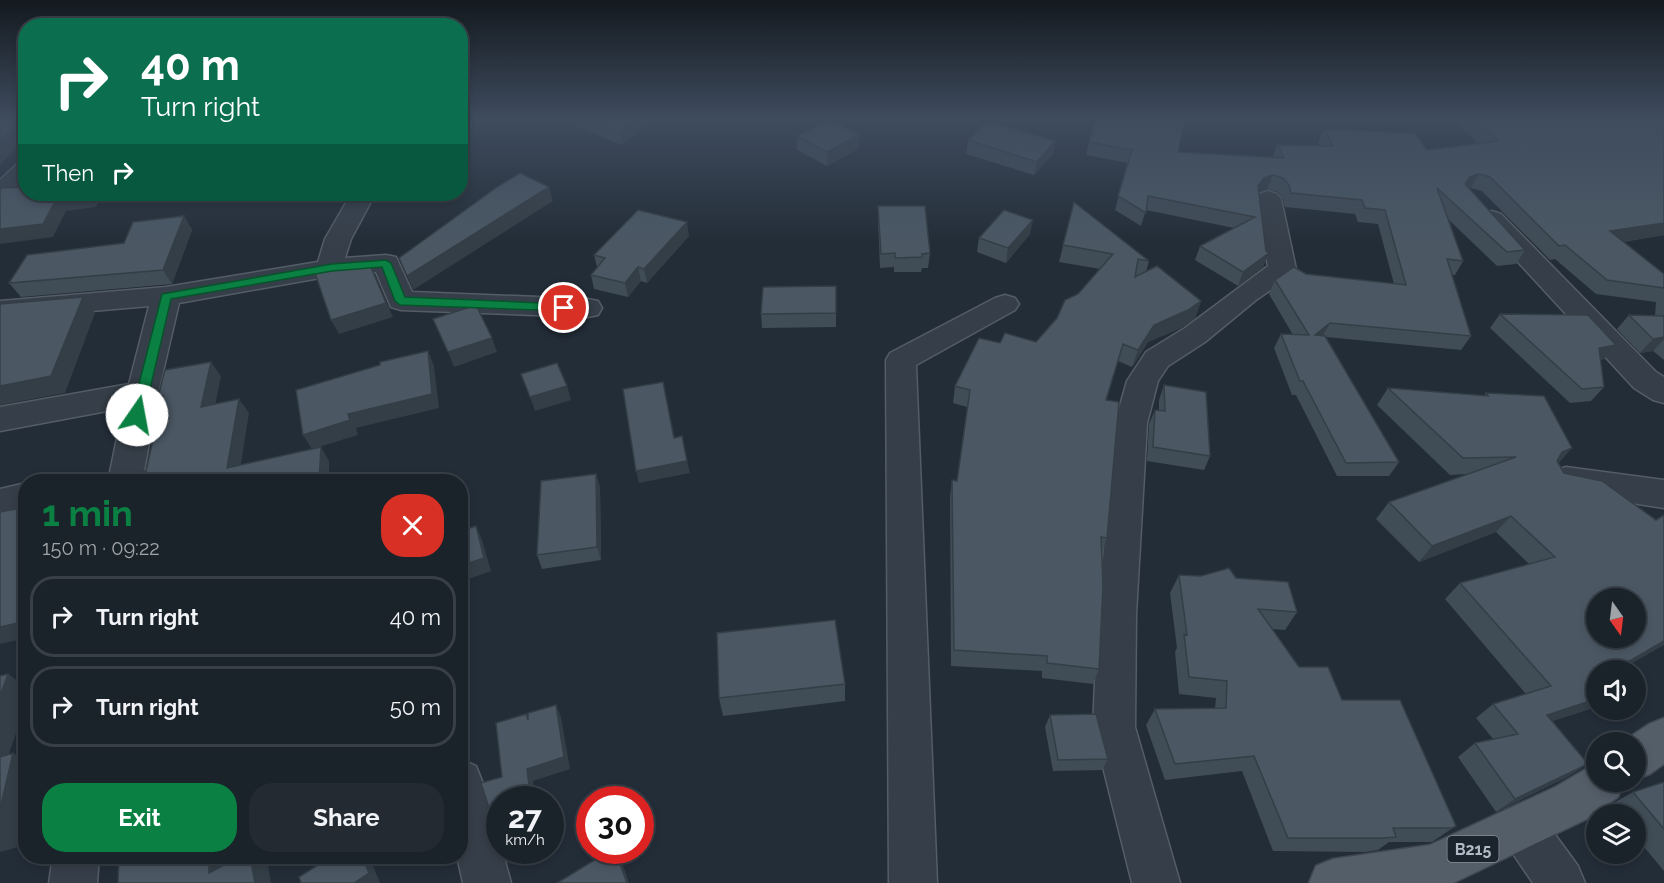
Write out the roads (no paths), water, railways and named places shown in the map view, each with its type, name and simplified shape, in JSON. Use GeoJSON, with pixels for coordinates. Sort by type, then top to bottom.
{"type":"FeatureCollection","features":[{"type":"Feature","properties":{"kind":"main road"},"geometry":{"type":"LineString","coordinates":[[1646,751],[1664,739]]}},
{"type":"Feature","properties":{"kind":"main road","name":"B215"},"geometry":{"type":"LineString","coordinates":[[1333,883],[1433,868],[1571,803],[1587,792]]}},
{"type":"Feature","properties":{"kind":"street"},"geometry":{"type":"LineString","coordinates":[[0,193],[18,176]]}},
{"type":"Feature","properties":{"kind":"street"},"geometry":{"type":"LineString","coordinates":[[1472,198],[1645,380],[1664,392]]}},
{"type":"Feature","properties":{"kind":"street"},"geometry":{"type":"LineString","coordinates":[[1156,883],[1114,728],[1117,615],[1131,423],[1143,381],[1157,359],[1195,335],[1246,294],[1282,269],[1268,199]]}},
{"type":"Feature","properties":{"kind":"street"},"geometry":{"type":"LineString","coordinates":[[332,268],[336,242],[360,201]]}},
{"type":"Feature","properties":{"kind":"street"},"geometry":{"type":"LineString","coordinates":[[0,310],[166,296],[332,268],[386,263],[400,301],[588,309]]}},
{"type":"Feature","properties":{"kind":"street"},"geometry":{"type":"LineString","coordinates":[[122,474],[166,296]]}},
{"type":"Feature","properties":{"kind":"street"},"geometry":{"type":"LineString","coordinates":[[913,883],[902,360],[1005,303]]}},
{"type":"Feature","properties":{"kind":"street"},"geometry":{"type":"LineString","coordinates":[[0,419],[141,393]]}},
{"type":"Feature","properties":{"kind":"street"},"geometry":{"type":"LineString","coordinates":[[1561,479],[1664,494]]}},
{"type":"Feature","properties":{"kind":"street"},"geometry":{"type":"LineString","coordinates":[[0,503],[18,499]]}},
{"type":"Feature","properties":{"kind":"street"},"geometry":{"type":"LineString","coordinates":[[468,811],[487,883]]}},
{"type":"Feature","properties":{"kind":"street"},"geometry":{"type":"LineString","coordinates":[[1521,826],[1562,883]]}},
{"type":"Feature","properties":{"kind":"street"},"geometry":{"type":"LineString","coordinates":[[73,883],[75,864]]}}]}
